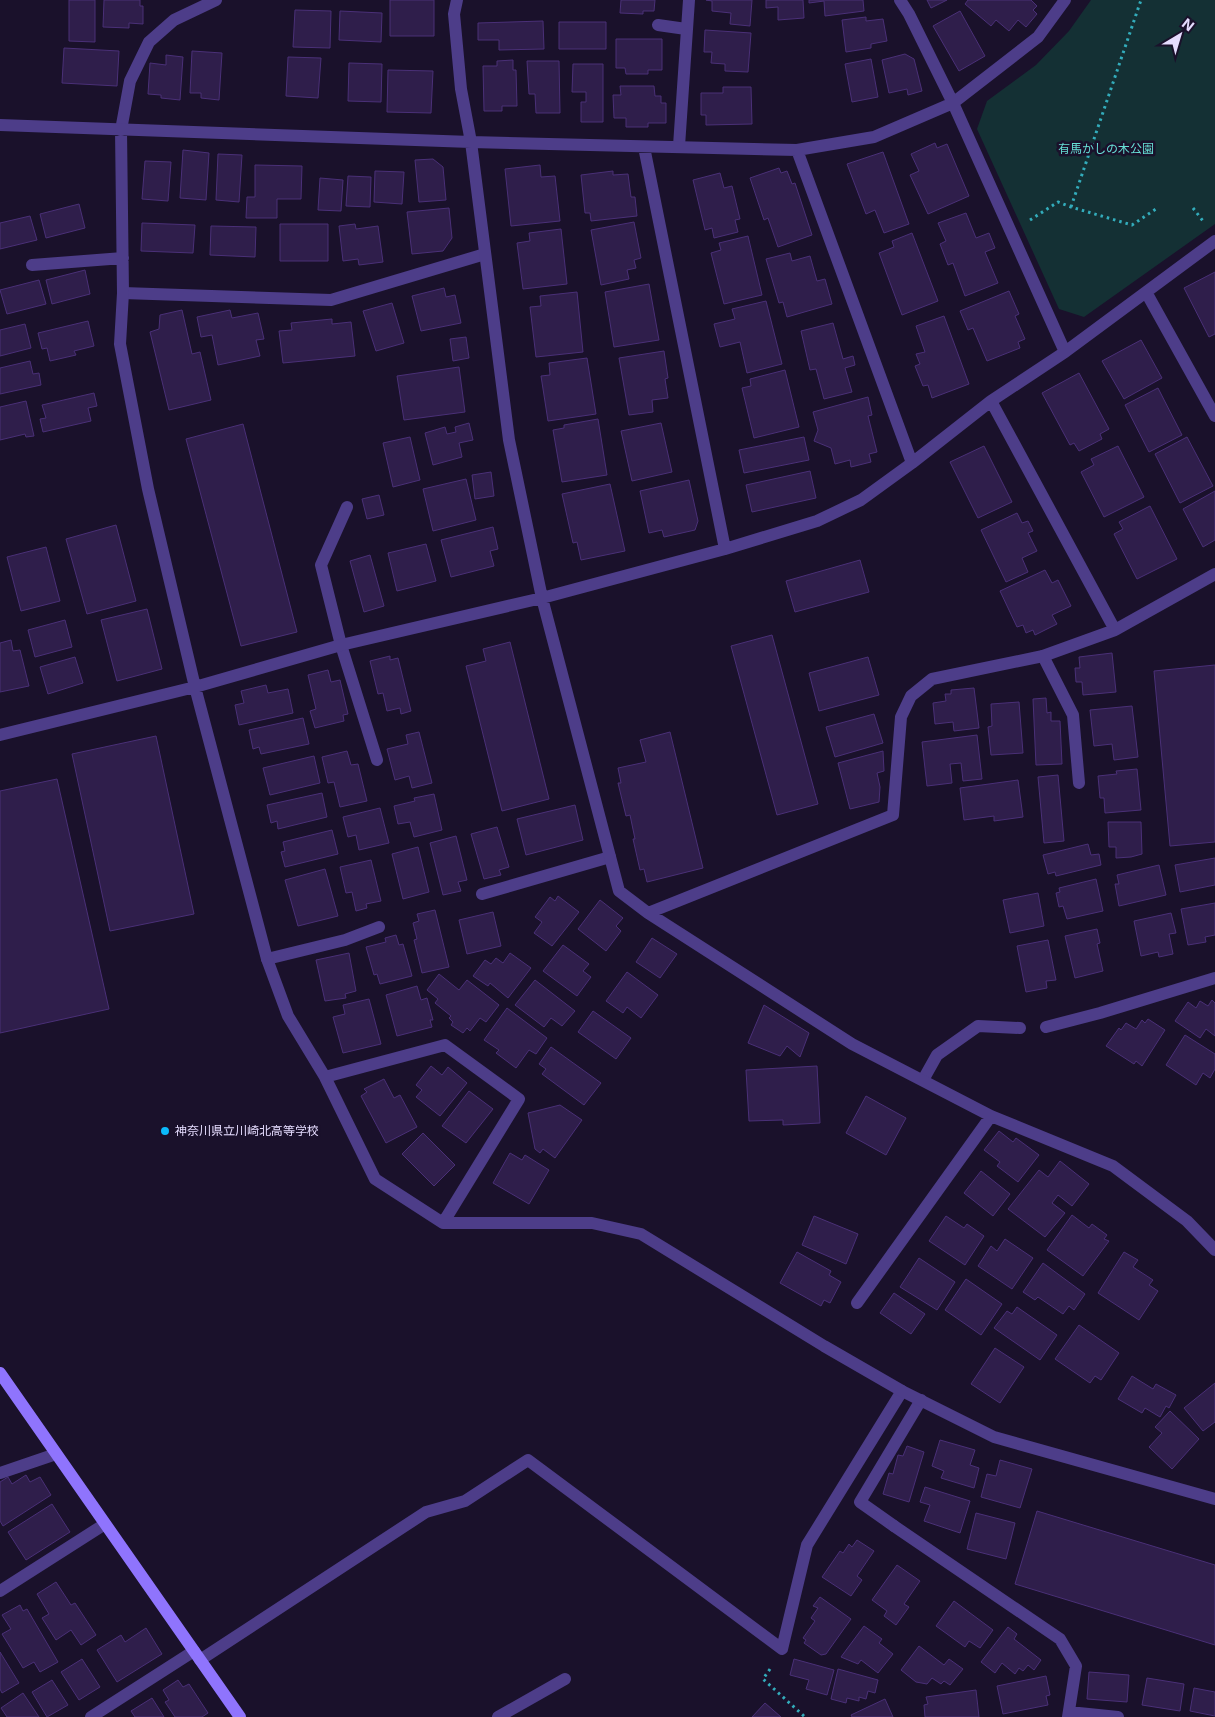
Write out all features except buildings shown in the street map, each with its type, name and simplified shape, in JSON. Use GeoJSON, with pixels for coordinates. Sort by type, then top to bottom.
{"type":"FeatureCollection","features":[{"type":"Feature","properties":{"kind":"street"},"geometry":{"type":"LineString","coordinates":[[216,0],[174,20],[149,42],[130,81],[121,130],[123,293],[120,344],[148,489],[195,687],[267,959],[288,1016],[325,1077],[375,1179],[444,1223],[592,1224],[641,1234],[902,1391],[994,1437],[1215,1499]]}},
{"type":"Feature","properties":{"kind":"street"},"geometry":{"type":"LineString","coordinates":[[456,0],[454,14],[461,89],[471,142],[508,440],[542,598],[618,891],[648,913],[852,1044],[991,1116],[1113,1166],[1187,1221],[1215,1250]]}},
{"type":"Feature","properties":{"kind":"street"},"geometry":{"type":"LineString","coordinates":[[679,146],[689,0]]}},
{"type":"Feature","properties":{"kind":"street"},"geometry":{"type":"LineString","coordinates":[[900,0],[909,14],[953,103],[1065,352]]}},
{"type":"Feature","properties":{"kind":"street"},"geometry":{"type":"LineString","coordinates":[[0,125],[471,142],[797,150],[874,137],[953,103],[1038,37],[1065,0]]}},
{"type":"Feature","properties":{"kind":"street"},"geometry":{"type":"LineString","coordinates":[[658,25],[686,29]]}},
{"type":"Feature","properties":{"kind":"street"},"geometry":{"type":"LineString","coordinates":[[644,147],[725,548]]}},
{"type":"Feature","properties":{"kind":"street"},"geometry":{"type":"LineString","coordinates":[[797,150],[912,463]]}},
{"type":"Feature","properties":{"kind":"street"},"geometry":{"type":"LineString","coordinates":[[0,735],[195,687],[341,645],[542,598],[816,522],[861,500],[992,401],[1065,352],[1215,241]]}},
{"type":"Feature","properties":{"kind":"street"},"geometry":{"type":"LineString","coordinates":[[123,293],[331,300],[485,254]]}},
{"type":"Feature","properties":{"kind":"street"},"geometry":{"type":"LineString","coordinates":[[32,265],[123,258]]}},
{"type":"Feature","properties":{"kind":"street"},"geometry":{"type":"LineString","coordinates":[[1146,292],[1215,416]]}},
{"type":"Feature","properties":{"kind":"street"},"geometry":{"type":"LineString","coordinates":[[992,401],[1115,630]]}},
{"type":"Feature","properties":{"kind":"street"},"geometry":{"type":"LineString","coordinates":[[347,507],[321,565],[341,645],[377,760]]}},
{"type":"Feature","properties":{"kind":"street"},"geometry":{"type":"LineString","coordinates":[[648,913],[893,815],[901,717],[911,696],[932,679],[1043,656],[1115,630],[1215,574]]}},
{"type":"Feature","properties":{"kind":"street"},"geometry":{"type":"LineString","coordinates":[[1043,656],[1073,715],[1079,783]]}},
{"type":"Feature","properties":{"kind":"street"},"geometry":{"type":"LineString","coordinates":[[482,894],[610,857]]}},
{"type":"Feature","properties":{"kind":"street"},"geometry":{"type":"LineString","coordinates":[[267,959],[345,940],[379,927]]}},
{"type":"Feature","properties":{"kind":"street"},"geometry":{"type":"LineString","coordinates":[[1046,1027],[1100,1013],[1215,978]]}},
{"type":"Feature","properties":{"kind":"street"},"geometry":{"type":"LineString","coordinates":[[923,1080],[937,1055],[978,1026],[1020,1028]]}},
{"type":"Feature","properties":{"kind":"street"},"geometry":{"type":"LineString","coordinates":[[325,1077],[445,1045],[519,1099],[444,1223]]}},
{"type":"Feature","properties":{"kind":"street"},"geometry":{"type":"LineString","coordinates":[[857,1303],[991,1116]]}},
{"type":"Feature","properties":{"kind":"street"},"geometry":{"type":"LineString","coordinates":[[0,1373],[240,1717]]}},
{"type":"Feature","properties":{"kind":"street"},"geometry":{"type":"LineString","coordinates":[[91,1717],[197,1656],[426,1512],[465,1501],[528,1460],[782,1650],[807,1545],[902,1391]]}},
{"type":"Feature","properties":{"kind":"street"},"geometry":{"type":"LineString","coordinates":[[921,1400],[860,1502],[1060,1639],[1076,1666],[1069,1714],[1118,1717]]}},
{"type":"Feature","properties":{"kind":"street"},"geometry":{"type":"LineString","coordinates":[[0,1473],[56,1454]]}},
{"type":"Feature","properties":{"kind":"street"},"geometry":{"type":"LineString","coordinates":[[0,1591],[105,1524]]}},
{"type":"Feature","properties":{"kind":"street"},"geometry":{"type":"LineString","coordinates":[[498,1717],[565,1679]]}},
{"type":"Feature","properties":{"kind":"path"},"geometry":{"type":"LineString","coordinates":[[1071,208],[1141,0]]}},
{"type":"Feature","properties":{"kind":"path"},"geometry":{"type":"LineString","coordinates":[[1011,232],[1058,202],[1071,208],[1132,225],[1156,209]]}},
{"type":"Feature","properties":{"kind":"path"},"geometry":{"type":"LineString","coordinates":[[763,1679],[804,1717]]}},
{"type":"Feature","properties":{"kind":"green space","name":"有馬かしの木公園"},"geometry":{"type":"Polygon","coordinates":[[[1091,0],[1215,0],[1215,224],[1084,317],[1059,309],[977,129],[987,101],[1036,65],[1069,31],[1091,0]]]}},
{"type":"Feature","properties":{"kind":"place","name":"神奈川県立川崎北高等学校"},"geometry":{"type":"Point","coordinates":[165,1131]}}]}
